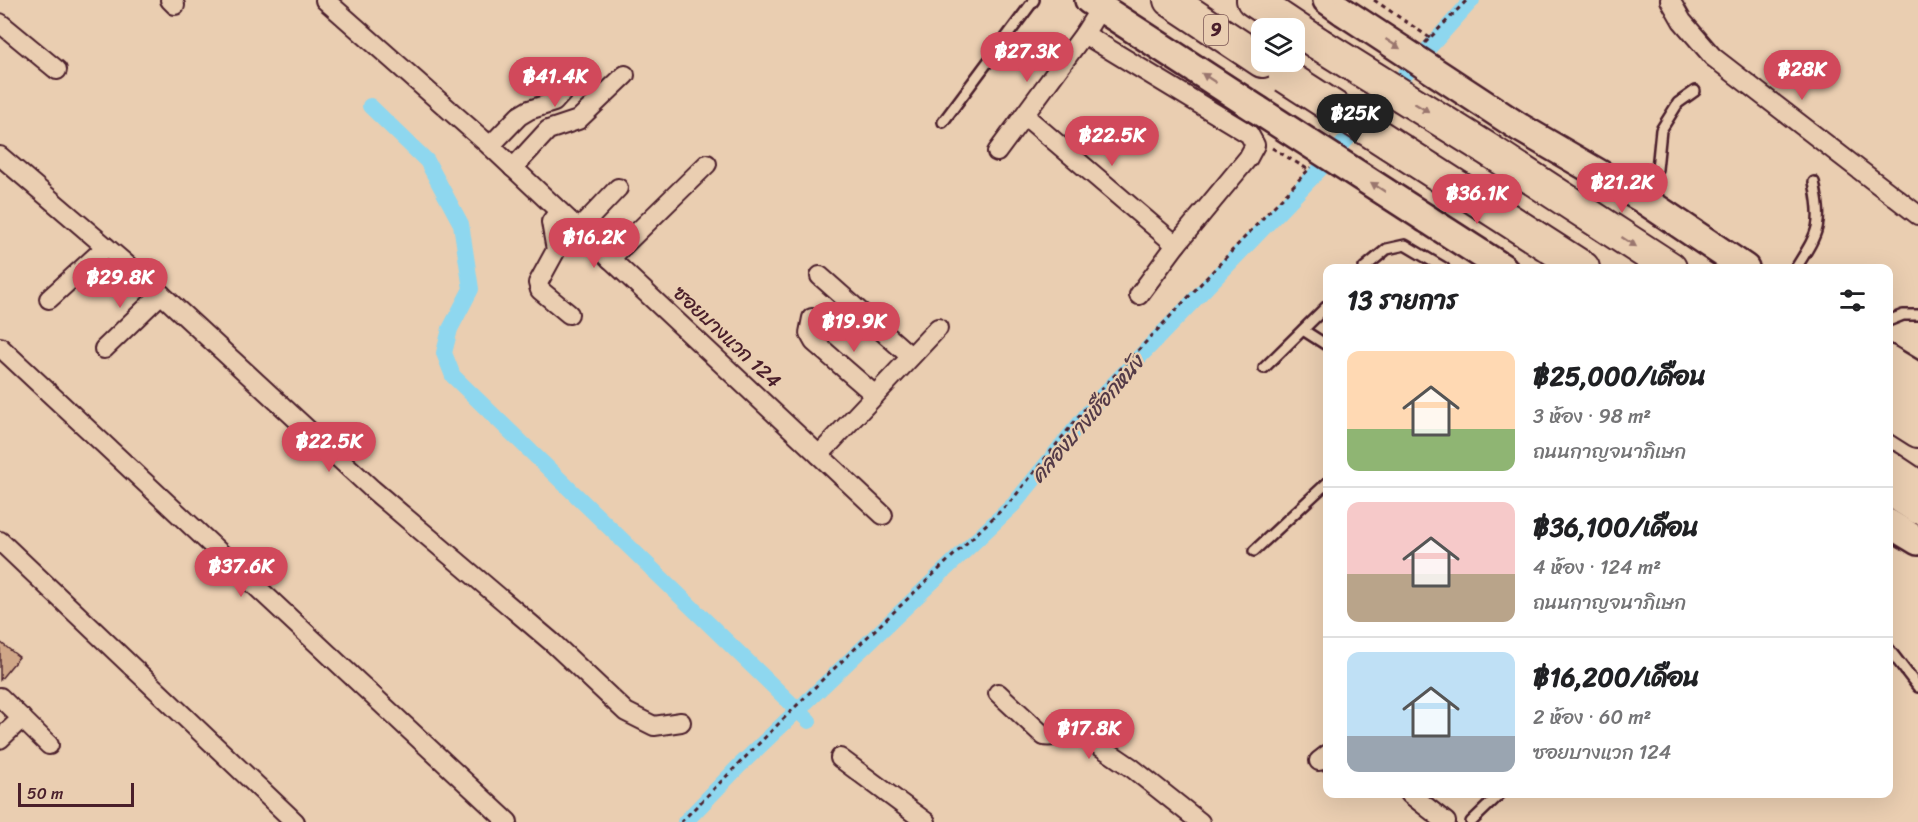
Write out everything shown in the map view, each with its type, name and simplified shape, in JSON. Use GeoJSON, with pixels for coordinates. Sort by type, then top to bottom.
{"type":"FeatureCollection","features":[{"type":"Feature","properties":{"kind":"highway","name":"9"},"geometry":{"type":"LineString","coordinates":[[1170,0],[1251,53]]}},
{"type":"Feature","properties":{"kind":"highway"},"geometry":{"type":"LineString","coordinates":[[1253,0],[1664,264]]}},
{"type":"Feature","properties":{"kind":"highway","name":"9"},"geometry":{"type":"LineString","coordinates":[[1279,72],[1577,264]]}},
{"type":"Feature","properties":{"kind":"highway"},"geometry":{"type":"LineString","coordinates":[[1893,415],[1918,431]]}},
{"type":"Feature","properties":{"kind":"highway"},"geometry":{"type":"LineString","coordinates":[[1893,470],[1918,487]]}},
{"type":"Feature","properties":{"kind":"main road"},"geometry":{"type":"LineString","coordinates":[[1095,4],[1254,122],[1427,219],[1497,264]]}},
{"type":"Feature","properties":{"kind":"main road"},"geometry":{"type":"LineString","coordinates":[[1336,6],[1520,127],[1641,198],[1739,264]]}},
{"type":"Feature","properties":{"kind":"main road"},"geometry":{"type":"LineString","coordinates":[[1696,237],[1726,264]]}},
{"type":"Feature","properties":{"kind":"main road"},"geometry":{"type":"LineString","coordinates":[[1893,362],[1918,377]]}},
{"type":"Feature","properties":{"kind":"main road"},"geometry":{"type":"LineString","coordinates":[[1893,386],[1918,402]]}},
{"type":"Feature","properties":{"kind":"main road"},"geometry":{"type":"LineString","coordinates":[[1893,494],[1918,510]]}},
{"type":"Feature","properties":{"kind":"main road"},"geometry":{"type":"LineString","coordinates":[[1893,526],[1918,541]]}},
{"type":"Feature","properties":{"kind":"street","name":"ซอยบางแวก 124"},"geometry":{"type":"LineString","coordinates":[[325,0],[490,146],[883,515]]}},
{"type":"Feature","properties":{"kind":"street"},"geometry":{"type":"LineString","coordinates":[[1670,0],[1682,21],[1713,57],[1918,215]]}},
{"type":"Feature","properties":{"kind":"street"},"geometry":{"type":"LineString","coordinates":[[997,152],[1084,34],[1095,4]]}},
{"type":"Feature","properties":{"kind":"street"},"geometry":{"type":"LineString","coordinates":[[0,22],[57,70]]}},
{"type":"Feature","properties":{"kind":"street"},"geometry":{"type":"LineString","coordinates":[[1084,34],[1254,122],[1255,145],[1248,158],[1176,245],[1139,295]]}},
{"type":"Feature","properties":{"kind":"street"},"geometry":{"type":"LineString","coordinates":[[490,146],[519,116],[529,110],[554,102],[580,73]]}},
{"type":"Feature","properties":{"kind":"street"},"geometry":{"type":"LineString","coordinates":[[513,168],[548,130],[578,120],[625,75]]}},
{"type":"Feature","properties":{"kind":"street"},"geometry":{"type":"LineString","coordinates":[[1025,116],[1176,245]]}},
{"type":"Feature","properties":{"kind":"street"},"geometry":{"type":"LineString","coordinates":[[0,156],[161,294],[372,489],[553,643],[626,712],[654,726],[681,722]]}},
{"type":"Feature","properties":{"kind":"street"},"geometry":{"type":"LineString","coordinates":[[610,259],[707,164]]}},
{"type":"Feature","properties":{"kind":"street"},"geometry":{"type":"LineString","coordinates":[[579,229],[618,188]]}},
{"type":"Feature","properties":{"kind":"street"},"geometry":{"type":"LineString","coordinates":[[559,211],[551,222],[556,250],[538,283],[540,290],[569,314]]}},
{"type":"Feature","properties":{"kind":"street"},"geometry":{"type":"LineString","coordinates":[[49,299],[106,247]]}},
{"type":"Feature","properties":{"kind":"street"},"geometry":{"type":"LineString","coordinates":[[820,276],[909,356]]}},
{"type":"Feature","properties":{"kind":"street"},"geometry":{"type":"LineString","coordinates":[[104,349],[161,294]]}},
{"type":"Feature","properties":{"kind":"street"},"geometry":{"type":"LineString","coordinates":[[812,318],[809,333],[814,342],[875,395]]}},
{"type":"Feature","properties":{"kind":"street"},"geometry":{"type":"LineString","coordinates":[[819,455],[909,356],[938,328]]}},
{"type":"Feature","properties":{"kind":"street"},"geometry":{"type":"LineString","coordinates":[[0,347],[508,822]]}},
{"type":"Feature","properties":{"kind":"street"},"geometry":{"type":"LineString","coordinates":[[0,541],[295,822]]}},
{"type":"Feature","properties":{"kind":"street"},"geometry":{"type":"LineString","coordinates":[[998,693],[1044,736],[1051,738],[1070,730],[1079,732],[1132,768],[1200,822]]}},
{"type":"Feature","properties":{"kind":"street"},"geometry":{"type":"LineString","coordinates":[[0,697],[49,745]]}},
{"type":"Feature","properties":{"kind":"street"},"geometry":{"type":"LineString","coordinates":[[0,739],[21,718]]}},
{"type":"Feature","properties":{"kind":"street"},"geometry":{"type":"LineString","coordinates":[[840,758],[926,822]]}},
{"type":"Feature","properties":{"kind":"street"},"geometry":{"type":"LineString","coordinates":[[1415,798],[1446,822]]}},
{"type":"Feature","properties":{"kind":"lane"},"geometry":{"type":"LineString","coordinates":[[943,122],[1034,0]]}},
{"type":"Feature","properties":{"kind":"lane"},"geometry":{"type":"LineString","coordinates":[[1641,198],[1657,169],[1661,130],[1678,103],[1695,91]]}},
{"type":"Feature","properties":{"kind":"lane"},"geometry":{"type":"LineString","coordinates":[[1798,264],[1819,227],[1820,214],[1814,182]]}},
{"type":"Feature","properties":{"kind":"lane"},"geometry":{"type":"LineString","coordinates":[[1369,264],[1387,249],[1406,245],[1437,264]]}},
{"type":"Feature","properties":{"kind":"lane"},"geometry":{"type":"LineString","coordinates":[[1264,368],[1323,310]]}},
{"type":"Feature","properties":{"kind":"lane"},"geometry":{"type":"LineString","coordinates":[[1893,319],[1903,315],[1918,315]]}},
{"type":"Feature","properties":{"kind":"lane"},"geometry":{"type":"LineString","coordinates":[[1303,330],[1323,343]]}},
{"type":"Feature","properties":{"kind":"lane"},"geometry":{"type":"LineString","coordinates":[[1254,551],[1323,487]]}},
{"type":"Feature","properties":{"kind":"lane"},"geometry":{"type":"LineString","coordinates":[[1893,654],[1918,687]]}},
{"type":"Feature","properties":{"kind":"lane"},"geometry":{"type":"LineString","coordinates":[[1471,822],[1496,798]]}},
{"type":"Feature","properties":{"kind":"path"},"geometry":{"type":"LineString","coordinates":[[1374,0],[1430,38]]}},
{"type":"Feature","properties":{"kind":"path"},"geometry":{"type":"LineString","coordinates":[[1423,45],[1467,0]]}},
{"type":"Feature","properties":{"kind":"path"},"geometry":{"type":"LineString","coordinates":[[1254,122],[1309,170]]}},
{"type":"Feature","properties":{"kind":"path"},"geometry":{"type":"LineString","coordinates":[[681,822],[822,680],[1012,500],[1096,396],[1316,162]]}},
{"type":"Feature","properties":{"kind":"building"},"geometry":{"type":"Polygon","coordinates":[[[0,642],[19,657],[0,680],[0,642]]]}},
{"type":"Feature","properties":{"kind":"waterway","name":"คลองบางเชือกหนัง"},"geometry":{"type":"LineString","coordinates":[[685,822],[739,766],[1014,504],[1101,397],[1322,167],[1472,0]]}},
{"type":"Feature","properties":{"kind":"waterway"},"geometry":{"type":"LineString","coordinates":[[370,106],[427,161],[461,224],[471,289],[450,329],[444,353],[453,376],[809,721]]}}]}
